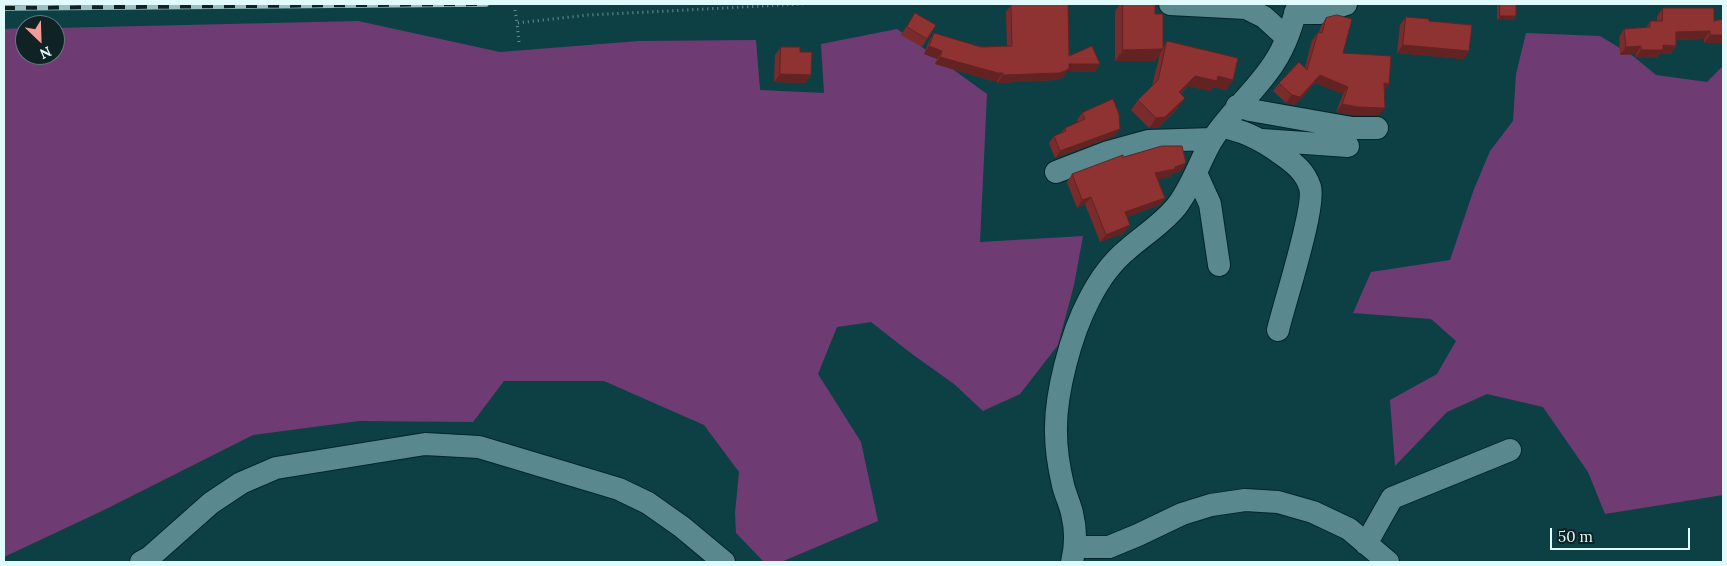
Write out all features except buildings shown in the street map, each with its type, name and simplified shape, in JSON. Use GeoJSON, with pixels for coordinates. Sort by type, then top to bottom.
{"type":"FeatureCollection","features":[{"type":"Feature","properties":{"kind":"street"},"geometry":{"type":"LineString","coordinates":[[1170,4],[1246,8],[1264,17],[1288,38]]}},
{"type":"Feature","properties":{"kind":"street"},"geometry":{"type":"LineString","coordinates":[[1346,4],[1319,13],[1296,9],[1288,38],[1274,64],[1217,133],[1176,207],[1158,226],[1126,250],[1104,276],[1089,300],[1078,327],[1066,366],[1056,417],[1056,434],[1063,486],[1072,514],[1074,555],[1109,547],[1182,514],[1211,505],[1245,500],[1278,502],[1313,512],[1349,529],[1388,562]]}},
{"type":"Feature","properties":{"kind":"street"},"geometry":{"type":"LineString","coordinates":[[1238,106],[1250,110],[1352,128],[1377,128]]}},
{"type":"Feature","properties":{"kind":"street"},"geometry":{"type":"LineString","coordinates":[[1056,172],[1108,152],[1148,141],[1237,130],[1262,140],[1300,167],[1311,189],[1310,211],[1278,330]]}},
{"type":"Feature","properties":{"kind":"street"},"geometry":{"type":"LineString","coordinates":[[1262,140],[1348,146]]}},
{"type":"Feature","properties":{"kind":"street"},"geometry":{"type":"LineString","coordinates":[[1196,173],[1210,204],[1219,265]]}},
{"type":"Feature","properties":{"kind":"street"},"geometry":{"type":"LineString","coordinates":[[141,562],[150,557],[211,503],[241,483],[276,468],[425,444],[479,447],[619,490],[648,503],[676,522],[724,562]]}},
{"type":"Feature","properties":{"kind":"street"},"geometry":{"type":"LineString","coordinates":[[1366,544],[1392,498],[1510,450]]}},
{"type":"Feature","properties":{"kind":"path"},"geometry":{"type":"LineString","coordinates":[[517,23],[588,15],[803,4]]}},
{"type":"Feature","properties":{"kind":"path"},"geometry":{"type":"LineString","coordinates":[[515,10],[519,42]]}},
{"type":"Feature","properties":{"kind":"shaded area"},"geometry":{"type":"Polygon","coordinates":[[[358,21],[500,52],[639,41],[756,40],[760,90],[824,93],[821,44],[897,29],[987,94],[980,242],[1083,236],[1074,285],[1058,345],[1020,394],[983,411],[954,384],[871,322],[837,327],[818,374],[861,442],[878,521],[781,562],[764,562],[736,533],[735,513],[739,472],[704,425],[604,381],[504,381],[473,422],[359,421],[253,435],[104,510],[4,557],[4,29],[15,28],[15,65],[65,65],[65,28],[358,21]]]}},
{"type":"Feature","properties":{"kind":"shaded area"},"geometry":{"type":"Polygon","coordinates":[[[1526,33],[1600,36],[1633,56],[1656,75],[1707,82],[1723,66],[1723,495],[1605,514],[1588,472],[1543,407],[1487,394],[1447,412],[1395,466],[1390,400],[1437,374],[1456,341],[1431,319],[1353,313],[1371,272],[1450,260],[1474,189],[1490,151],[1513,121],[1516,74],[1526,33]]]}},
{"type":"Feature","properties":{"kind":"railway"},"geometry":{"type":"LineString","coordinates":[[4,8],[486,4]]}}]}
